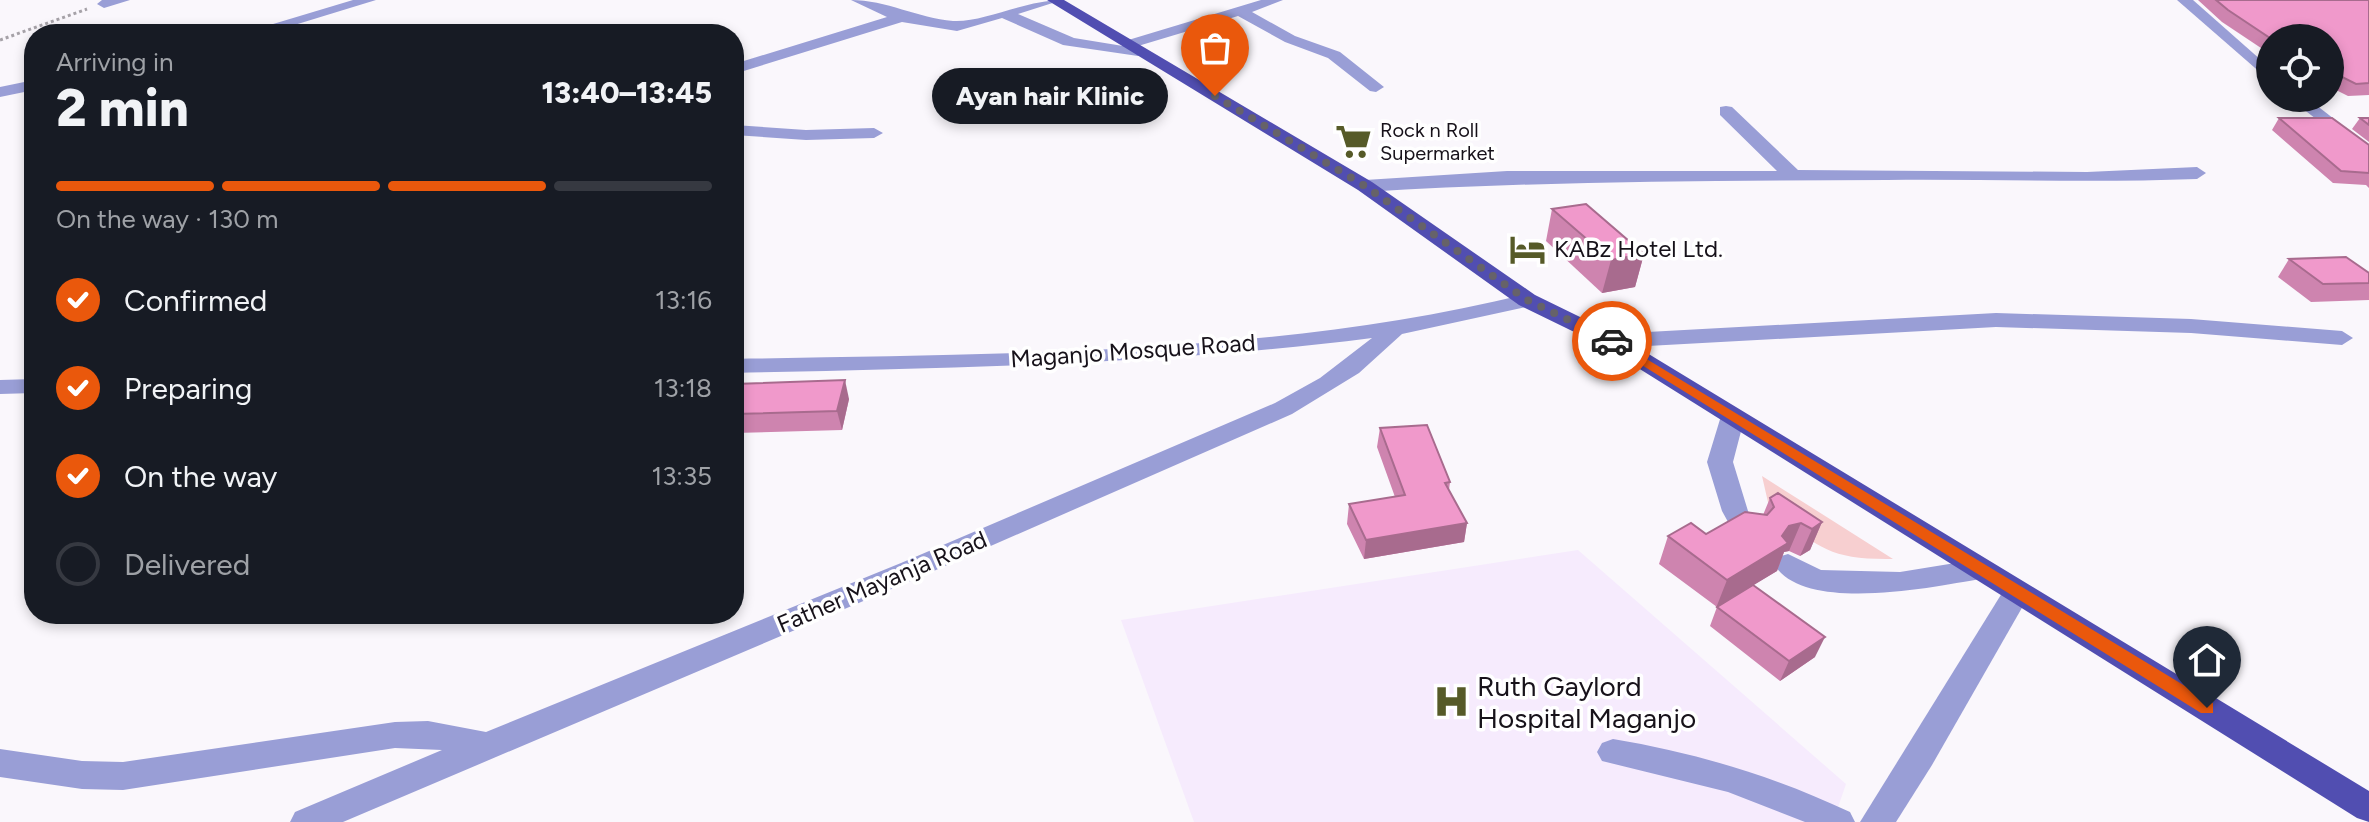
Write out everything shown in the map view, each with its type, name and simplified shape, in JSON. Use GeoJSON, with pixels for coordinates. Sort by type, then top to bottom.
{"type":"FeatureCollection","features":[{"type":"Feature","properties":{"kind":"main road"},"geometry":{"type":"LineString","coordinates":[[1055,0],[1365,186],[1527,300],[1611,341],[2369,808]]}},
{"type":"Feature","properties":{"kind":"street"},"geometry":{"type":"LineString","coordinates":[[104,4],[123,0]]}},
{"type":"Feature","properties":{"kind":"street"},"geometry":{"type":"LineString","coordinates":[[284,24],[369,0]]}},
{"type":"Feature","properties":{"kind":"street"},"geometry":{"type":"LineString","coordinates":[[858,0],[901,17],[957,26],[1055,0]]}},
{"type":"Feature","properties":{"kind":"street"},"geometry":{"type":"LineString","coordinates":[[1005,14],[1054,38],[1090,49],[1134,48],[1186,25],[1242,12],[1276,0]]}},
{"type":"Feature","properties":{"kind":"street"},"geometry":{"type":"LineString","coordinates":[[2184,0],[2256,64]]}},
{"type":"Feature","properties":{"kind":"street"},"geometry":{"type":"LineString","coordinates":[[1242,12],[1290,39],[1334,55],[1376,87]]}},
{"type":"Feature","properties":{"kind":"street"},"geometry":{"type":"LineString","coordinates":[[744,66],[901,17]]}},
{"type":"Feature","properties":{"kind":"street"},"geometry":{"type":"LineString","coordinates":[[0,92],[24,87]]}},
{"type":"Feature","properties":{"kind":"street"},"geometry":{"type":"LineString","coordinates":[[1726,111],[1793,176]]}},
{"type":"Feature","properties":{"kind":"street"},"geometry":{"type":"LineString","coordinates":[[2315,112],[2369,155]]}},
{"type":"Feature","properties":{"kind":"street"},"geometry":{"type":"LineString","coordinates":[[744,131],[806,135],[874,133]]}},
{"type":"Feature","properties":{"kind":"street"},"geometry":{"type":"LineString","coordinates":[[1365,186],[1507,177],[1890,174],[2087,178],[2197,173]]}},
{"type":"Feature","properties":{"kind":"street","name":"Maganjo Mosque Road"},"geometry":{"type":"LineString","coordinates":[[744,366],[1125,354],[1395,329],[1472,317],[1527,300]]}},
{"type":"Feature","properties":{"kind":"street"},"geometry":{"type":"LineString","coordinates":[[1611,341],[1996,320],[2177,326],[2342,338]]}},
{"type":"Feature","properties":{"kind":"street","name":"Father Mayanja Road"},"geometry":{"type":"LineString","coordinates":[[307,822],[484,744],[940,560],[1201,442],[1289,408],[1345,375],[1395,329]]}},
{"type":"Feature","properties":{"kind":"street"},"geometry":{"type":"LineString","coordinates":[[0,387],[24,386]]}},
{"type":"Feature","properties":{"kind":"street"},"geometry":{"type":"LineString","coordinates":[[1733,416],[1720,462],[1735,511],[1747,533]]}},
{"type":"Feature","properties":{"kind":"street"},"geometry":{"type":"LineString","coordinates":[[1788,564],[1816,580],[1900,582],[1980,569]]}},
{"type":"Feature","properties":{"kind":"street"},"geometry":{"type":"LineString","coordinates":[[1877,822],[1921,756],[2017,592]]}},
{"type":"Feature","properties":{"kind":"street"},"geometry":{"type":"LineString","coordinates":[[0,763],[82,775],[123,776],[395,735],[428,734],[484,744]]}},
{"type":"Feature","properties":{"kind":"street"},"geometry":{"type":"LineString","coordinates":[[1613,752],[1666,761],[1739,782],[1838,822]]}},
{"type":"Feature","properties":{"kind":"path"},"geometry":{"type":"LineString","coordinates":[[46,24],[104,4]]}},
{"type":"Feature","properties":{"kind":"path"},"geometry":{"type":"LineString","coordinates":[[0,40],[24,32]]}},
{"type":"Feature","properties":{"kind":"shaded area"},"geometry":{"type":"Polygon","coordinates":[[[1762,476],[1893,559],[1839,554],[1814,542],[1770,511],[1762,476]]]}},
{"type":"Feature","properties":{"kind":"shaded area","name":"Ruth Gaylord Hospital Maganjo"},"geometry":{"type":"Polygon","coordinates":[[[1578,550],[1846,784],[1833,822],[1194,822],[1121,620],[1578,550]]]}},
{"type":"Feature","properties":{"kind":"building"},"geometry":{"type":"Polygon","coordinates":[[[2216,0],[2369,0],[2369,83],[2356,84],[2344,78],[2344,24],[2256,24],[2256,29],[2216,0]]]}},
{"type":"Feature","properties":{"kind":"building"},"geometry":{"type":"Polygon","coordinates":[[[2279,118],[2332,118],[2369,145],[2369,173],[2341,171],[2279,118]]]}},
{"type":"Feature","properties":{"kind":"building"},"geometry":{"type":"Polygon","coordinates":[[[1586,204],[1644,254],[1611,260],[1552,209],[1586,204]]]}},
{"type":"Feature","properties":{"kind":"building"},"geometry":{"type":"Polygon","coordinates":[[[2346,257],[2369,273],[2369,283],[2323,284],[2289,259],[2346,257]]]}},
{"type":"Feature","properties":{"kind":"building"},"geometry":{"type":"Polygon","coordinates":[[[845,380],[837,411],[744,414],[744,384],[845,380]]]}},
{"type":"Feature","properties":{"kind":"building"},"geometry":{"type":"Polygon","coordinates":[[[1427,425],[1450,482],[1445,483],[1467,523],[1366,540],[1349,504],[1405,495],[1380,428],[1427,425]]]}},
{"type":"Feature","properties":{"kind":"building"},"geometry":{"type":"Polygon","coordinates":[[[1778,493],[1822,522],[1812,529],[1801,523],[1789,526],[1782,536],[1788,543],[1727,580],[1668,536],[1691,523],[1706,534],[1745,512],[1767,515],[1774,507],[1770,498],[1778,493]]]}},
{"type":"Feature","properties":{"kind":"building"},"geometry":{"type":"Polygon","coordinates":[[[1753,585],[1825,637],[1789,661],[1717,607],[1753,585]]]}},
{"type":"Feature","properties":{"kind":"way so far"},"geometry":{"type":"LineString","coordinates":[[1215,96],[1365,186],[1527,300],[1612,341]]}},
{"type":"Feature","properties":{"kind":"place","name":"Ayan hair Klinic"},"geometry":{"type":"Point","coordinates":[1215,96]}},
{"type":"Feature","properties":{"kind":"place","name":"Rock n Roll Supermarket"},"geometry":{"type":"Point","coordinates":[1354,142]}},
{"type":"Feature","properties":{"kind":"place","name":"KABz Hotel Ltd."},"geometry":{"type":"Point","coordinates":[1528,249]}},
{"type":"Feature","properties":{"kind":"place","name":"Ruth Gaylord Hospital Maganjo"},"geometry":{"type":"Point","coordinates":[1451,702]}},
{"type":"Feature","properties":{"kind":"route"},"geometry":{"type":"LineString","coordinates":[[1612,341],[2207,708]]}}]}
